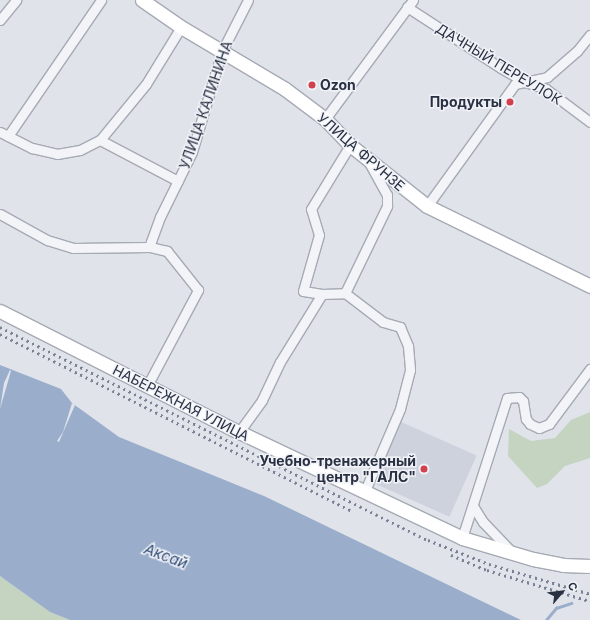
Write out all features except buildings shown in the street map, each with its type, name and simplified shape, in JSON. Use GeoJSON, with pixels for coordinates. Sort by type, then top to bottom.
{"type":"FeatureCollection","features":[{"type":"Feature","properties":{"kind":"street"},"geometry":{"type":"LineString","coordinates":[[0,20],[16,0]]}},
{"type":"Feature","properties":{"kind":"street"},"geometry":{"type":"LineString","coordinates":[[100,0],[4,134],[32,148],[57,154],[80,150],[100,140],[146,84],[181,27]]}},
{"type":"Feature","properties":{"kind":"street","name":"УЛИЦА ФРУНЗЕ"},"geometry":{"type":"LineString","coordinates":[[142,0],[181,27],[285,89],[325,119],[350,145],[427,206],[590,286]]}},
{"type":"Feature","properties":{"kind":"street","name":"УЛИЦА КАЛИНИНА"},"geometry":{"type":"LineString","coordinates":[[149,247],[160,217],[192,152],[222,52],[248,0]]}},
{"type":"Feature","properties":{"kind":"street"},"geometry":{"type":"LineString","coordinates":[[325,119],[410,4]]}},
{"type":"Feature","properties":{"kind":"street","name":"ДАЧНЫЙ ПЕРЕУЛОК"},"geometry":{"type":"LineString","coordinates":[[410,4],[525,82],[546,89],[590,122]]}},
{"type":"Feature","properties":{"kind":"street"},"geometry":{"type":"LineString","coordinates":[[427,206],[515,84],[546,78],[577,51],[590,35]]}},
{"type":"Feature","properties":{"kind":"street"},"geometry":{"type":"LineString","coordinates":[[100,140],[178,181]]}},
{"type":"Feature","properties":{"kind":"street"},"geometry":{"type":"LineString","coordinates":[[350,145],[311,209],[319,235],[303,292],[322,294],[345,293],[383,322],[400,327],[408,346],[410,370],[400,409],[364,493]]}},
{"type":"Feature","properties":{"kind":"street"},"geometry":{"type":"LineString","coordinates":[[345,293],[387,206],[387,195],[368,160]]}},
{"type":"Feature","properties":{"kind":"street"},"geometry":{"type":"LineString","coordinates":[[0,214],[47,240],[73,248],[149,247],[167,251],[198,290],[147,386]]}},
{"type":"Feature","properties":{"kind":"street"},"geometry":{"type":"LineString","coordinates":[[239,432],[262,400],[280,362],[322,294]]}},
{"type":"Feature","properties":{"kind":"street","name":"НАБЕРЕЖНАЯ УЛИЦА"},"geometry":{"type":"LineString","coordinates":[[0,311],[239,432],[364,493],[462,538],[514,554],[563,565],[590,566]]}},
{"type":"Feature","properties":{"kind":"street"},"geometry":{"type":"LineString","coordinates":[[462,538],[507,398],[519,397],[523,401],[526,419],[530,424],[539,428],[549,424],[590,369]]}},
{"type":"Feature","properties":{"kind":"street"},"geometry":{"type":"LineString","coordinates":[[473,506],[498,539],[514,554]]}},
{"type":"Feature","properties":{"kind":"shaded area","name":"Учебно-тренажерный центр \"ГАЛС\""},"geometry":{"type":"Polygon","coordinates":[[[399,421],[477,456],[449,517],[372,482],[399,421]]]}},
{"type":"Feature","properties":{"kind":"green space"},"geometry":{"type":"Polygon","coordinates":[[[590,412],[590,458],[565,466],[547,484],[537,488],[508,456],[509,429],[531,441],[555,438],[571,420],[590,412]]]}},
{"type":"Feature","properties":{"kind":"green space"},"geometry":{"type":"Polygon","coordinates":[[[0,576],[50,612],[70,620],[0,620],[0,576]]]}},
{"type":"Feature","properties":{"kind":"water","name":"Аксай"},"geometry":{"type":"Polygon","coordinates":[[[0,365],[61,389],[72,403],[119,437],[264,496],[521,620],[70,620],[50,612],[0,576],[0,365]]]}},
{"type":"Feature","properties":{"kind":"pier"},"geometry":{"type":"Polygon","coordinates":[[[10,370],[11,371],[0,409],[4,383],[10,370]]]}},
{"type":"Feature","properties":{"kind":"pier"},"geometry":{"type":"Polygon","coordinates":[[[72,403],[75,405],[59,442],[57,441],[63,432],[72,403]]]}},
{"type":"Feature","properties":{"kind":"waterway"},"geometry":{"type":"LineString","coordinates":[[546,620],[556,608],[571,603]]}},
{"type":"Feature","properties":{"kind":"railway"},"geometry":{"type":"LineString","coordinates":[[0,327],[428,540],[489,564],[590,594]]}},
{"type":"Feature","properties":{"kind":"railway"},"geometry":{"type":"LineString","coordinates":[[0,334],[352,511]]}},
{"type":"Feature","properties":{"kind":"railway"},"geometry":{"type":"LineString","coordinates":[[451,555],[487,570],[590,601]]}},
{"type":"Feature","properties":{"kind":"place","name":"Ozon"},"geometry":{"type":"Point","coordinates":[312,85]}},
{"type":"Feature","properties":{"kind":"place","name":"Продукты"},"geometry":{"type":"Point","coordinates":[510,102]}},
{"type":"Feature","properties":{"kind":"place","name":"Учебно-тренажерный центр \"ГАЛС\""},"geometry":{"type":"Point","coordinates":[424,469]}}]}
